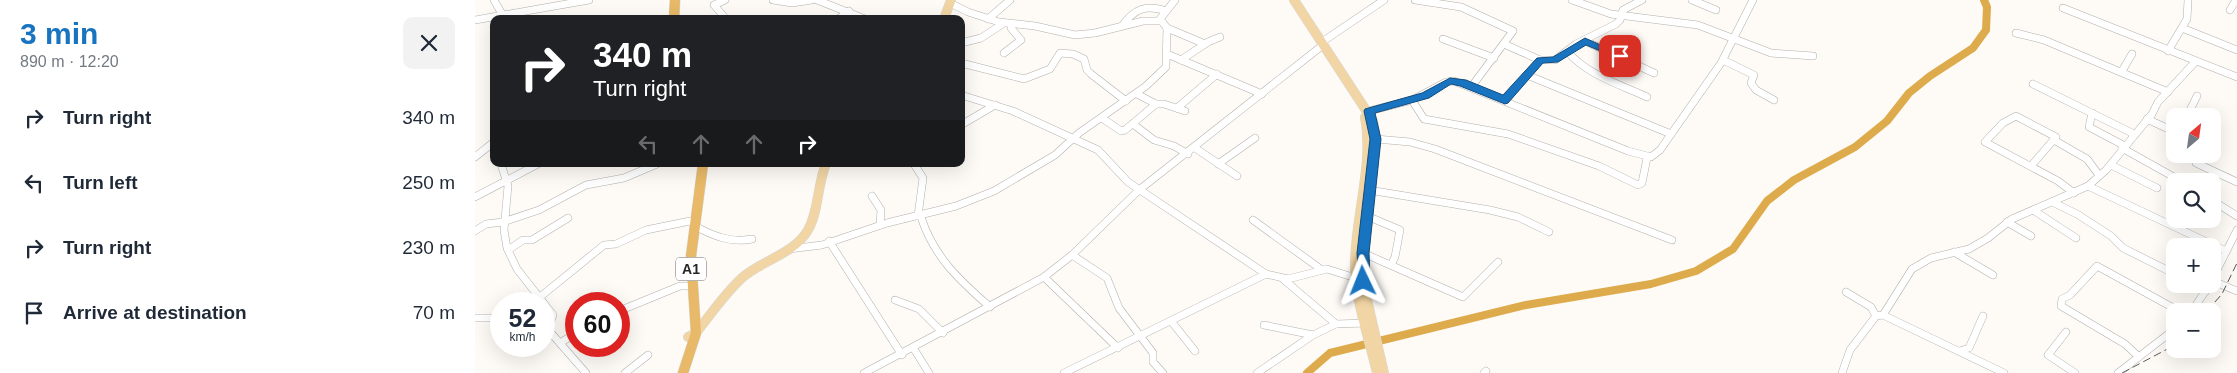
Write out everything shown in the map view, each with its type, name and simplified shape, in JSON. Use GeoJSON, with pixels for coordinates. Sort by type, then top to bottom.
{"type":"FeatureCollection","features":[{"type":"Feature","properties":{"kind":"highway"},"geometry":{"type":"LineString","coordinates":[[676,15],[677,0]]}},
{"type":"Feature","properties":{"kind":"highway","name":"A1"},"geometry":{"type":"LineString","coordinates":[[683,373],[693,331],[692,223],[697,167]]}},
{"type":"Feature","properties":{"kind":"highway","name":"A1"},"geometry":{"type":"LineString","coordinates":[[676,373],[693,331],[687,286],[686,253],[702,167]]}},
{"type":"Feature","properties":{"kind":"main road"},"geometry":{"type":"LineString","coordinates":[[1290,0],[1369,111],[1376,139],[1360,279],[1373,333],[1377,373]]}},
{"type":"Feature","properties":{"kind":"main road"},"geometry":{"type":"LineString","coordinates":[[1294,0],[1363,112],[1369,128],[1359,218],[1360,279],[1366,323],[1373,333]]}},
{"type":"Feature","properties":{"kind":"main road"},"geometry":{"type":"LineString","coordinates":[[944,15],[950,1]]}},
{"type":"Feature","properties":{"kind":"main road"},"geometry":{"type":"LineString","coordinates":[[693,331],[743,278],[787,248],[809,229],[823,167]]}},
{"type":"Feature","properties":{"kind":"main road"},"geometry":{"type":"LineString","coordinates":[[1373,348],[1384,373]]}},
{"type":"Feature","properties":{"kind":"street"},"geometry":{"type":"LineString","coordinates":[[494,0],[502,14]]}},
{"type":"Feature","properties":{"kind":"street"},"geometry":{"type":"LineString","coordinates":[[529,15],[589,0]]}},
{"type":"Feature","properties":{"kind":"street"},"geometry":{"type":"LineString","coordinates":[[723,15],[714,5],[725,0]]}},
{"type":"Feature","properties":{"kind":"street"},"geometry":{"type":"LineString","coordinates":[[773,0],[792,3],[812,0]]}},
{"type":"Feature","properties":{"kind":"street"},"geometry":{"type":"LineString","coordinates":[[817,0],[857,15]]}},
{"type":"Feature","properties":{"kind":"street"},"geometry":{"type":"LineString","coordinates":[[987,19],[1010,0]]}},
{"type":"Feature","properties":{"kind":"street"},"geometry":{"type":"LineString","coordinates":[[950,1],[987,19],[1075,35],[1159,21],[1175,0]]}},
{"type":"Feature","properties":{"kind":"street"},"geometry":{"type":"LineString","coordinates":[[865,373],[902,355],[1045,277],[1072,255],[1139,190],[1188,154],[1322,45],[1385,0]]}},
{"type":"Feature","properties":{"kind":"street"},"geometry":{"type":"LineString","coordinates":[[1415,0],[1461,7],[1513,31],[1472,86]]}},
{"type":"Feature","properties":{"kind":"street"},"geometry":{"type":"LineString","coordinates":[[1572,0],[1602,12],[1621,16],[1698,26],[1771,53],[1813,56]]}},
{"type":"Feature","properties":{"kind":"street"},"geometry":{"type":"LineString","coordinates":[[1504,44],[1540,60],[1555,60],[1567,51],[1616,24],[1623,10],[1642,0]]}},
{"type":"Feature","properties":{"kind":"street"},"geometry":{"type":"LineString","coordinates":[[1692,0],[1716,10]]}},
{"type":"Feature","properties":{"kind":"street"},"geometry":{"type":"LineString","coordinates":[[1369,111],[1431,93],[1450,81],[1472,86],[1647,158],[1655,155],[1723,60],[1753,0]]}},
{"type":"Feature","properties":{"kind":"street"},"geometry":{"type":"LineString","coordinates":[[2168,51],[2187,19],[2188,0]]}},
{"type":"Feature","properties":{"kind":"street"},"geometry":{"type":"LineString","coordinates":[[2230,10],[2236,0]]}},
{"type":"Feature","properties":{"kind":"street"},"geometry":{"type":"LineString","coordinates":[[1122,26],[1134,12],[1144,6],[1166,11]]}},
{"type":"Feature","properties":{"kind":"street"},"geometry":{"type":"LineString","coordinates":[[2063,8],[2195,62],[2237,77]]}},
{"type":"Feature","properties":{"kind":"street"},"geometry":{"type":"LineString","coordinates":[[844,15],[849,11]]}},
{"type":"Feature","properties":{"kind":"street"},"geometry":{"type":"LineString","coordinates":[[498,15],[514,15]]}},
{"type":"Feature","properties":{"kind":"street"},"geometry":{"type":"LineString","coordinates":[[475,20],[490,17]]}},
{"type":"Feature","properties":{"kind":"street"},"geometry":{"type":"LineString","coordinates":[[1159,21],[1167,28],[1184,37],[1205,44]]}},
{"type":"Feature","properties":{"kind":"street"},"geometry":{"type":"LineString","coordinates":[[965,42],[981,38],[1004,23]]}},
{"type":"Feature","properties":{"kind":"street"},"geometry":{"type":"LineString","coordinates":[[1004,53],[1021,40],[1011,28],[1011,24]]}},
{"type":"Feature","properties":{"kind":"street"},"geometry":{"type":"LineString","coordinates":[[787,248],[805,248],[880,224],[920,216],[966,203],[1013,182],[1037,167],[1102,118],[1149,86],[1166,67],[1167,28]]}},
{"type":"Feature","properties":{"kind":"street"},"geometry":{"type":"LineString","coordinates":[[2182,28],[2237,50]]}},
{"type":"Feature","properties":{"kind":"street"},"geometry":{"type":"LineString","coordinates":[[2016,33],[2043,40],[2122,71],[2168,92]]}},
{"type":"Feature","properties":{"kind":"street"},"geometry":{"type":"LineString","coordinates":[[1181,60],[1205,44],[1220,37]]}},
{"type":"Feature","properties":{"kind":"street"},"geometry":{"type":"LineString","coordinates":[[1443,39],[1494,58]]}},
{"type":"Feature","properties":{"kind":"street"},"geometry":{"type":"LineString","coordinates":[[1585,41],[1654,73]]}},
{"type":"Feature","properties":{"kind":"street"},"geometry":{"type":"LineString","coordinates":[[1567,51],[1576,62],[1592,72],[1647,97]]}},
{"type":"Feature","properties":{"kind":"street"},"geometry":{"type":"LineString","coordinates":[[965,64],[1011,74],[1024,79],[1050,69],[1060,53],[1073,54],[1084,59],[1087,70],[1091,74],[1126,101]]}},
{"type":"Feature","properties":{"kind":"street"},"geometry":{"type":"LineString","coordinates":[[1167,54],[1263,94]]}},
{"type":"Feature","properties":{"kind":"street"},"geometry":{"type":"LineString","coordinates":[[2122,71],[2132,54]]}},
{"type":"Feature","properties":{"kind":"street"},"geometry":{"type":"LineString","coordinates":[[1505,100],[1540,60]]}},
{"type":"Feature","properties":{"kind":"street"},"geometry":{"type":"LineString","coordinates":[[1723,60],[1754,75],[1751,83],[1753,88],[1774,100]]}},
{"type":"Feature","properties":{"kind":"street"},"geometry":{"type":"LineString","coordinates":[[1842,373],[1850,350],[1880,316],[1912,269],[1931,258],[1969,249],[1988,238],[2007,222],[2088,186],[2111,165],[2159,102],[2195,62]]}},
{"type":"Feature","properties":{"kind":"street"},"geometry":{"type":"LineString","coordinates":[[1177,108],[1217,74]]}},
{"type":"Feature","properties":{"kind":"street"},"geometry":{"type":"LineString","coordinates":[[1527,75],[1671,134]]}},
{"type":"Feature","properties":{"kind":"street"},"geometry":{"type":"LineString","coordinates":[[2033,84],[2134,134]]}},
{"type":"Feature","properties":{"kind":"street"},"geometry":{"type":"LineString","coordinates":[[1137,94],[1156,104],[1164,104],[1185,111]]}},
{"type":"Feature","properties":{"kind":"street"},"geometry":{"type":"LineString","coordinates":[[965,96],[1020,114],[1101,152],[1124,178],[1139,190],[1266,274],[1283,279],[1336,324]]}},
{"type":"Feature","properties":{"kind":"street"},"geometry":{"type":"LineString","coordinates":[[2191,108],[2197,96]]}},
{"type":"Feature","properties":{"kind":"street"},"geometry":{"type":"LineString","coordinates":[[1412,100],[1424,119],[1508,134],[1599,166],[1638,185],[1642,183],[1647,158]]}},
{"type":"Feature","properties":{"kind":"street"},"geometry":{"type":"LineString","coordinates":[[1102,118],[1121,131],[1133,124],[1156,104]]}},
{"type":"Feature","properties":{"kind":"street"},"geometry":{"type":"LineString","coordinates":[[965,123],[995,105]]}},
{"type":"Feature","properties":{"kind":"street"},"geometry":{"type":"LineString","coordinates":[[2092,113],[2089,127],[2168,173]]}},
{"type":"Feature","properties":{"kind":"street"},"geometry":{"type":"LineString","coordinates":[[2074,193],[2031,166],[1985,142],[2003,123],[2016,116],[2056,138],[2054,140],[2091,162],[2099,175]]}},
{"type":"Feature","properties":{"kind":"street"},"geometry":{"type":"LineString","coordinates":[[2147,119],[2166,128]]}},
{"type":"Feature","properties":{"kind":"street"},"geometry":{"type":"LineString","coordinates":[[1133,124],[1154,140],[1174,146],[1188,154]]}},
{"type":"Feature","properties":{"kind":"street"},"geometry":{"type":"LineString","coordinates":[[1218,164],[1255,138]]}},
{"type":"Feature","properties":{"kind":"street"},"geometry":{"type":"LineString","coordinates":[[1376,139],[1401,140],[1435,149],[1580,203],[1671,240]]}},
{"type":"Feature","properties":{"kind":"street"},"geometry":{"type":"LineString","coordinates":[[2031,166],[2054,140]]}},
{"type":"Feature","properties":{"kind":"street"},"geometry":{"type":"LineString","coordinates":[[476,155],[490,146]]}},
{"type":"Feature","properties":{"kind":"street"},"geometry":{"type":"LineString","coordinates":[[1195,148],[1237,176]]}},
{"type":"Feature","properties":{"kind":"street"},"geometry":{"type":"LineString","coordinates":[[2196,163],[2237,182]]}},
{"type":"Feature","properties":{"kind":"street"},"geometry":{"type":"LineString","coordinates":[[2111,165],[2157,188]]}},
{"type":"Feature","properties":{"kind":"street"},"geometry":{"type":"LineString","coordinates":[[502,167],[507,179],[508,191],[503,222],[507,250],[522,280],[535,292]]}},
{"type":"Feature","properties":{"kind":"street"},"geometry":{"type":"LineString","coordinates":[[475,197],[532,167]]}},
{"type":"Feature","properties":{"kind":"street"},"geometry":{"type":"LineString","coordinates":[[475,231],[486,224],[503,222],[539,210],[586,185],[624,178],[650,167]]}},
{"type":"Feature","properties":{"kind":"street"},"geometry":{"type":"LineString","coordinates":[[915,167],[923,178],[920,216],[927,237],[939,258],[961,282],[990,307]]}},
{"type":"Feature","properties":{"kind":"street"},"geometry":{"type":"LineString","coordinates":[[2088,186],[2169,226],[2227,248],[2237,248]]}},
{"type":"Feature","properties":{"kind":"street"},"geometry":{"type":"LineString","coordinates":[[1369,190],[1490,210],[1518,218],[1549,232]]}},
{"type":"Feature","properties":{"kind":"street"},"geometry":{"type":"LineString","coordinates":[[872,196],[881,210],[880,224]]}},
{"type":"Feature","properties":{"kind":"street"},"geometry":{"type":"LineString","coordinates":[[2052,202],[2077,214],[2111,236],[2123,248],[2166,270]]}},
{"type":"Feature","properties":{"kind":"street"},"geometry":{"type":"LineString","coordinates":[[2221,206],[2237,216]]}},
{"type":"Feature","properties":{"kind":"street"},"geometry":{"type":"LineString","coordinates":[[2033,210],[2076,238]]}},
{"type":"Feature","properties":{"kind":"street"},"geometry":{"type":"LineString","coordinates":[[1367,216],[1400,230],[1395,257],[1391,265]]}},
{"type":"Feature","properties":{"kind":"street"},"geometry":{"type":"LineString","coordinates":[[507,250],[523,240],[532,240],[569,218]]}},
{"type":"Feature","properties":{"kind":"street"},"geometry":{"type":"LineString","coordinates":[[1253,220],[1322,270]]}},
{"type":"Feature","properties":{"kind":"street"},"geometry":{"type":"LineString","coordinates":[[2007,222],[2031,236]]}},
{"type":"Feature","properties":{"kind":"street"},"geometry":{"type":"LineString","coordinates":[[546,292],[604,245],[616,244],[646,230],[692,223],[709,234],[729,241],[743,242],[752,239]]}},
{"type":"Feature","properties":{"kind":"street"},"geometry":{"type":"LineString","coordinates":[[2221,261],[2237,230]]}},
{"type":"Feature","properties":{"kind":"street"},"geometry":{"type":"LineString","coordinates":[[829,241],[902,355]]}},
{"type":"Feature","properties":{"kind":"street"},"geometry":{"type":"LineString","coordinates":[[1954,252],[1993,275]]}},
{"type":"Feature","properties":{"kind":"street"},"geometry":{"type":"LineString","coordinates":[[1363,253],[1463,297],[1498,262]]}},
{"type":"Feature","properties":{"kind":"street"},"geometry":{"type":"LineString","coordinates":[[1072,255],[1107,278],[1119,308],[1153,353],[1153,362],[1163,373]]}},
{"type":"Feature","properties":{"kind":"street"},"geometry":{"type":"LineString","coordinates":[[2139,357],[2125,344],[2061,306],[2062,299],[2070,295],[2097,266],[2166,304]]}},
{"type":"Feature","properties":{"kind":"street"},"geometry":{"type":"LineString","coordinates":[[1283,279],[1322,270],[1335,270],[1360,279]]}},
{"type":"Feature","properties":{"kind":"street"},"geometry":{"type":"LineString","coordinates":[[1064,373],[1266,274]]}},
{"type":"Feature","properties":{"kind":"street"},"geometry":{"type":"LineString","coordinates":[[1045,277],[1070,304],[1088,318],[1117,348]]}},
{"type":"Feature","properties":{"kind":"street"},"geometry":{"type":"LineString","coordinates":[[2221,283],[2237,292]]}},
{"type":"Feature","properties":{"kind":"street"},"geometry":{"type":"LineString","coordinates":[[630,306],[679,286],[687,286]]}},
{"type":"Feature","properties":{"kind":"street"},"geometry":{"type":"LineString","coordinates":[[1846,292],[1880,316],[2004,373]]}},
{"type":"Feature","properties":{"kind":"street"},"geometry":{"type":"LineString","coordinates":[[895,300],[919,309],[943,333]]}},
{"type":"Feature","properties":{"kind":"street"},"geometry":{"type":"LineString","coordinates":[[1960,352],[1969,348],[1983,316]]}},
{"type":"Feature","properties":{"kind":"street"},"geometry":{"type":"LineString","coordinates":[[475,318],[490,318]]}},
{"type":"Feature","properties":{"kind":"street"},"geometry":{"type":"LineString","coordinates":[[1171,320],[1195,351]]}},
{"type":"Feature","properties":{"kind":"street"},"geometry":{"type":"LineString","coordinates":[[1257,373],[1313,335],[1336,324],[1366,323]]}},
{"type":"Feature","properties":{"kind":"street"},"geometry":{"type":"LineString","coordinates":[[1263,325],[1313,335]]}},
{"type":"Feature","properties":{"kind":"street"},"geometry":{"type":"LineString","coordinates":[[2066,332],[2049,355],[2075,373]]}},
{"type":"Feature","properties":{"kind":"street"},"geometry":{"type":"LineString","coordinates":[[555,337],[586,373]]}},
{"type":"Feature","properties":{"kind":"street"},"geometry":{"type":"LineString","coordinates":[[2118,373],[2139,357],[2149,353],[2166,337]]}},
{"type":"Feature","properties":{"kind":"street"},"geometry":{"type":"LineString","coordinates":[[560,343],[565,340]]}},
{"type":"Feature","properties":{"kind":"street"},"geometry":{"type":"LineString","coordinates":[[913,349],[926,365],[928,373]]}},
{"type":"Feature","properties":{"kind":"street"},"geometry":{"type":"LineString","coordinates":[[625,373],[648,356]]}},
{"type":"Feature","properties":{"kind":"waterway"},"geometry":{"type":"LineString","coordinates":[[1307,373],[1330,353],[1526,305],[1651,284],[1696,271],[1733,249],[1767,201],[1794,180],[1855,147],[1887,121],[1909,93],[1930,76],[1973,48],[1986,30],[1987,7],[1984,0]]}},
{"type":"Feature","properties":{"kind":"railway"},"geometry":{"type":"LineString","coordinates":[[2214,303],[2222,294],[2237,263]]}},
{"type":"Feature","properties":{"kind":"railway"},"geometry":{"type":"LineString","coordinates":[[2122,373],[2166,350]]}},
{"type":"Feature","properties":{"kind":"route"},"geometry":{"type":"LineString","coordinates":[[1363,281],[1363,253],[1376,139],[1373,120],[1369,111],[1412,100],[1450,81],[1462,82],[1505,100],[1540,60],[1555,60],[1576,44],[1585,41],[1620,56]]}}]}
